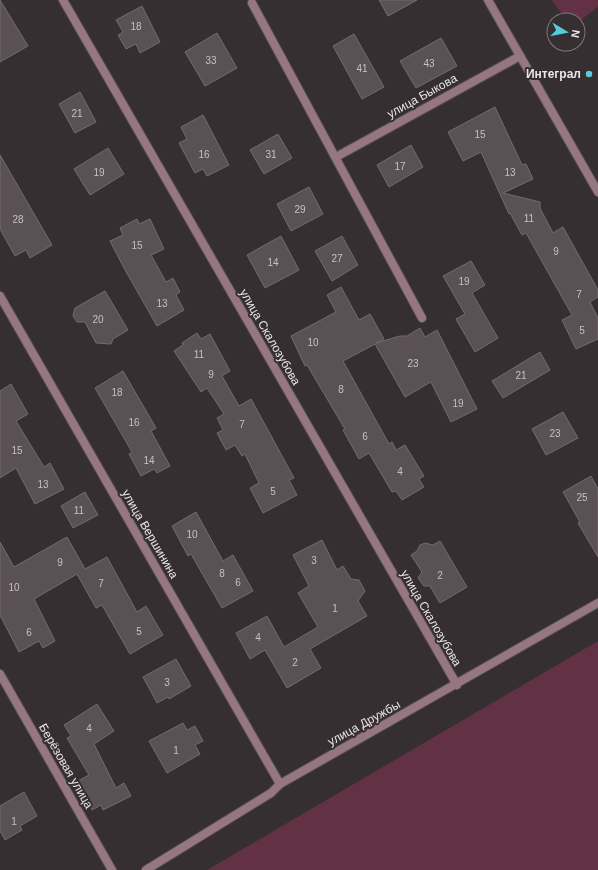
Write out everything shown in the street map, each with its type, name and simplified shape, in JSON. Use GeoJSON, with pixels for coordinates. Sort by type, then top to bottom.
{"type":"FeatureCollection","features":[{"type":"Feature","properties":{"kind":"street","name":"улица Скалозубова"},"geometry":{"type":"LineString","coordinates":[[63,0],[457,685]]}},
{"type":"Feature","properties":{"kind":"street"},"geometry":{"type":"LineString","coordinates":[[488,0],[598,192]]}},
{"type":"Feature","properties":{"kind":"street"},"geometry":{"type":"LineString","coordinates":[[252,3],[422,318]]}},
{"type":"Feature","properties":{"kind":"street","name":"улица Быкова"},"geometry":{"type":"LineString","coordinates":[[336,157],[520,56]]}},
{"type":"Feature","properties":{"kind":"street","name":"улица Вершинина"},"geometry":{"type":"LineString","coordinates":[[0,296],[280,784]]}},
{"type":"Feature","properties":{"kind":"street","name":"улица Дружбы"},"geometry":{"type":"LineString","coordinates":[[146,870],[271,793],[280,784],[457,685],[598,603]]}},
{"type":"Feature","properties":{"kind":"street","name":"Берёзовая улица"},"geometry":{"type":"LineString","coordinates":[[0,674],[112,870]]}},
{"type":"Feature","properties":{"kind":"shaded area"},"geometry":{"type":"Polygon","coordinates":[[[551,0],[598,0],[598,7],[586,16],[586,12],[561,12],[551,0]]]}},
{"type":"Feature","properties":{"kind":"shaded area"},"geometry":{"type":"Polygon","coordinates":[[[598,641],[598,870],[207,870],[598,641]]]}},
{"type":"Feature","properties":{"kind":"building"},"geometry":{"type":"Polygon","coordinates":[[[0,0],[28,46],[0,62],[0,0]]]}},
{"type":"Feature","properties":{"kind":"building"},"geometry":{"type":"Polygon","coordinates":[[[379,0],[417,0],[388,16],[379,0]]]}},
{"type":"Feature","properties":{"kind":"building"},"geometry":{"type":"Polygon","coordinates":[[[142,6],[160,42],[140,53],[136,44],[126,49],[118,35],[123,32],[116,20],[142,6]]]}},
{"type":"Feature","properties":{"kind":"building"},"geometry":{"type":"Polygon","coordinates":[[[217,33],[237,68],[205,86],[185,52],[217,33]]]}},
{"type":"Feature","properties":{"kind":"building"},"geometry":{"type":"Polygon","coordinates":[[[354,34],[384,87],[362,99],[333,46],[354,34]]]}},
{"type":"Feature","properties":{"kind":"building"},"geometry":{"type":"Polygon","coordinates":[[[441,38],[457,66],[416,88],[400,61],[441,38]]]}},
{"type":"Feature","properties":{"kind":"building"},"geometry":{"type":"Polygon","coordinates":[[[80,92],[96,122],[75,133],[59,104],[80,92]]]}},
{"type":"Feature","properties":{"kind":"building"},"geometry":{"type":"Polygon","coordinates":[[[495,107],[522,165],[526,164],[533,179],[503,193],[540,202],[540,208],[553,233],[563,227],[598,290],[598,297],[590,302],[598,318],[598,339],[576,349],[562,320],[572,315],[526,233],[522,235],[510,213],[509,214],[481,152],[463,161],[448,132],[495,107]]]}},
{"type":"Feature","properties":{"kind":"building"},"geometry":{"type":"Polygon","coordinates":[[[203,115],[229,165],[207,176],[203,169],[195,173],[179,143],[187,139],[181,127],[203,115]]]}},
{"type":"Feature","properties":{"kind":"building"},"geometry":{"type":"Polygon","coordinates":[[[278,134],[292,158],[264,174],[250,150],[278,134]]]}},
{"type":"Feature","properties":{"kind":"building"},"geometry":{"type":"Polygon","coordinates":[[[411,145],[423,167],[389,187],[377,165],[411,145]]]}},
{"type":"Feature","properties":{"kind":"building"},"geometry":{"type":"Polygon","coordinates":[[[108,148],[124,174],[90,195],[74,169],[108,148]]]}},
{"type":"Feature","properties":{"kind":"building"},"geometry":{"type":"Polygon","coordinates":[[[0,155],[52,245],[30,258],[26,250],[15,256],[0,229],[0,155]]]}},
{"type":"Feature","properties":{"kind":"building"},"geometry":{"type":"Polygon","coordinates":[[[309,187],[323,214],[291,231],[277,204],[309,187]]]}},
{"type":"Feature","properties":{"kind":"building"},"geometry":{"type":"Polygon","coordinates":[[[137,219],[139,224],[150,219],[164,249],[151,255],[166,282],[173,278],[180,292],[176,295],[184,310],[157,326],[110,241],[123,235],[120,228],[137,219]]]}},
{"type":"Feature","properties":{"kind":"building"},"geometry":{"type":"Polygon","coordinates":[[[281,236],[299,270],[265,288],[247,255],[281,236]]]}},
{"type":"Feature","properties":{"kind":"building"},"geometry":{"type":"Polygon","coordinates":[[[342,236],[358,265],[332,281],[315,251],[342,236]]]}},
{"type":"Feature","properties":{"kind":"building"},"geometry":{"type":"Polygon","coordinates":[[[471,261],[485,285],[472,293],[498,338],[475,352],[456,319],[465,314],[443,276],[471,261]]]}},
{"type":"Feature","properties":{"kind":"building"},"geometry":{"type":"Polygon","coordinates":[[[341,287],[359,320],[370,314],[384,339],[376,343],[400,336],[407,336],[420,328],[425,337],[437,330],[477,409],[451,422],[431,382],[405,397],[375,344],[343,361],[389,444],[392,442],[396,450],[405,445],[424,476],[419,479],[424,487],[402,500],[396,491],[392,492],[369,453],[359,459],[343,430],[345,429],[307,365],[305,366],[291,336],[336,312],[327,295],[341,287]]]}},
{"type":"Feature","properties":{"kind":"building"},"geometry":{"type":"Polygon","coordinates":[[[105,291],[128,330],[113,339],[111,344],[96,343],[85,322],[77,322],[73,316],[75,308],[105,291]]]}},
{"type":"Feature","properties":{"kind":"building"},"geometry":{"type":"Polygon","coordinates":[[[197,333],[201,339],[210,334],[230,371],[222,376],[239,406],[251,399],[294,478],[289,480],[297,495],[263,513],[250,488],[259,483],[245,454],[242,456],[235,445],[226,450],[217,433],[223,430],[217,418],[224,414],[207,388],[201,392],[174,351],[183,345],[182,343],[197,333]]]}},
{"type":"Feature","properties":{"kind":"building"},"geometry":{"type":"Polygon","coordinates":[[[540,352],[550,370],[503,398],[492,381],[540,352]]]}},
{"type":"Feature","properties":{"kind":"building"},"geometry":{"type":"Polygon","coordinates":[[[123,371],[156,428],[151,431],[170,466],[157,473],[154,469],[141,476],[129,454],[132,452],[95,388],[123,371]]]}},
{"type":"Feature","properties":{"kind":"building"},"geometry":{"type":"Polygon","coordinates":[[[11,384],[28,414],[16,421],[44,467],[50,463],[64,489],[35,504],[16,468],[0,478],[0,391],[11,384]]]}},
{"type":"Feature","properties":{"kind":"building"},"geometry":{"type":"Polygon","coordinates":[[[563,412],[578,438],[546,455],[532,429],[563,412]]]}},
{"type":"Feature","properties":{"kind":"building"},"geometry":{"type":"Polygon","coordinates":[[[591,476],[598,489],[598,557],[578,523],[580,522],[563,492],[591,476]]]}},
{"type":"Feature","properties":{"kind":"building"},"geometry":{"type":"Polygon","coordinates":[[[85,492],[98,515],[73,528],[61,506],[85,492]]]}},
{"type":"Feature","properties":{"kind":"building"},"geometry":{"type":"Polygon","coordinates":[[[196,512],[223,561],[233,555],[253,591],[222,608],[191,554],[188,556],[172,526],[196,512]]]}},
{"type":"Feature","properties":{"kind":"building"},"geometry":{"type":"Polygon","coordinates":[[[67,537],[85,569],[107,557],[137,612],[146,606],[163,635],[130,654],[102,605],[96,608],[77,574],[34,599],[55,641],[43,648],[39,641],[19,652],[0,615],[0,542],[14,567],[67,537]]]}},
{"type":"Feature","properties":{"kind":"building"},"geometry":{"type":"Polygon","coordinates":[[[322,540],[337,570],[343,566],[351,579],[359,580],[365,591],[358,601],[367,616],[310,649],[321,668],[287,688],[265,650],[250,659],[236,633],[267,616],[284,647],[318,627],[298,593],[309,586],[293,555],[322,540]]]}},
{"type":"Feature","properties":{"kind":"building"},"geometry":{"type":"Polygon","coordinates":[[[440,541],[467,587],[440,603],[430,586],[424,586],[418,578],[422,572],[411,555],[417,551],[420,545],[425,543],[433,545],[440,541]]]}},
{"type":"Feature","properties":{"kind":"building"},"geometry":{"type":"Polygon","coordinates":[[[176,659],[191,686],[169,699],[168,697],[157,703],[143,677],[176,659]]]}},
{"type":"Feature","properties":{"kind":"building"},"geometry":{"type":"Polygon","coordinates":[[[97,704],[114,731],[94,744],[116,788],[124,783],[131,796],[103,810],[101,805],[92,810],[78,781],[89,775],[67,738],[71,736],[64,725],[97,704]]]}},
{"type":"Feature","properties":{"kind":"building"},"geometry":{"type":"Polygon","coordinates":[[[183,723],[187,730],[195,726],[203,741],[195,745],[200,754],[167,773],[149,741],[183,723]]]}},
{"type":"Feature","properties":{"kind":"building"},"geometry":{"type":"Polygon","coordinates":[[[24,792],[37,816],[20,826],[22,830],[5,840],[0,831],[0,806],[24,792]]]}},
{"type":"Feature","properties":{"kind":"place","name":"Интеграл"},"geometry":{"type":"Point","coordinates":[589,74]}}]}
